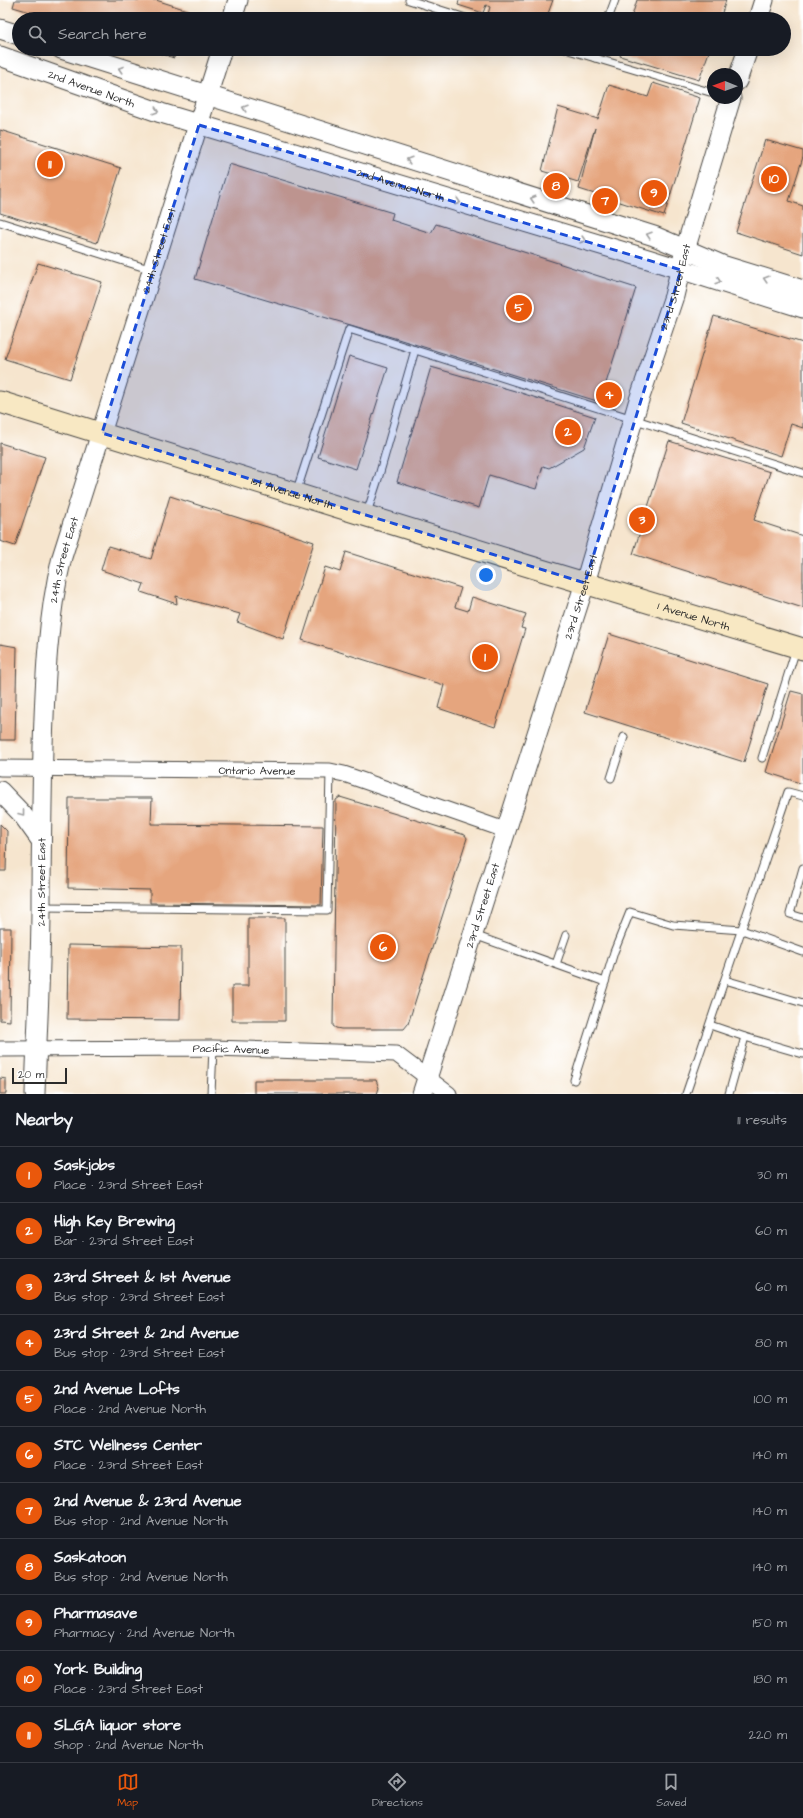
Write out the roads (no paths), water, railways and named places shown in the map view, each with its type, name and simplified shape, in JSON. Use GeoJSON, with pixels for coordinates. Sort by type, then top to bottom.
{"type":"FeatureCollection","features":[{"type":"Feature","properties":{"kind":"main road","name":"1st Avenue North"},"geometry":{"type":"LineString","coordinates":[[0,402],[585,583]]}},
{"type":"Feature","properties":{"kind":"main road","name":"1 Avenue North"},"geometry":{"type":"LineString","coordinates":[[585,583],[800,648]]}},
{"type":"Feature","properties":{"kind":"street"},"geometry":{"type":"LineString","coordinates":[[234,12],[238,0]]}},
{"type":"Feature","properties":{"kind":"street"},"geometry":{"type":"LineString","coordinates":[[760,12],[764,0]]}},
{"type":"Feature","properties":{"kind":"street"},"geometry":{"type":"LineString","coordinates":[[0,29],[12,33]]}},
{"type":"Feature","properties":{"kind":"street","name":"2nd Avenue North"},"geometry":{"type":"LineString","coordinates":[[0,56],[199,125],[803,308]]}},
{"type":"Feature","properties":{"kind":"street"},"geometry":{"type":"LineString","coordinates":[[83,56],[654,236],[722,265],[803,290]]}},
{"type":"Feature","properties":{"kind":"street","name":"24th Street East"},"geometry":{"type":"LineString","coordinates":[[35,1094],[41,908],[40,839],[42,769],[49,627],[55,590],[62,557],[220,56]]}},
{"type":"Feature","properties":{"kind":"street"},"geometry":{"type":"LineString","coordinates":[[741,68],[746,56]]}},
{"type":"Feature","properties":{"kind":"street","name":"23rd Street East"},"geometry":{"type":"LineString","coordinates":[[424,1086],[585,583],[633,420],[681,270],[685,250],[728,104]]}},
{"type":"Feature","properties":{"kind":"street","name":"Ontario Avenue"},"geometry":{"type":"LineString","coordinates":[[0,768],[330,771],[344,774],[505,830]]}},
{"type":"Feature","properties":{"kind":"street"},"geometry":{"type":"LineString","coordinates":[[0,791],[19,809],[40,839]]}},
{"type":"Feature","properties":{"kind":"street","name":"Pacific Avenue"},"geometry":{"type":"LineString","coordinates":[[0,1048],[213,1048],[396,1054],[424,1086],[449,1094]]}},
{"type":"Feature","properties":{"kind":"lane"},"geometry":{"type":"LineString","coordinates":[[409,0],[447,12]]}},
{"type":"Feature","properties":{"kind":"lane"},"geometry":{"type":"LineString","coordinates":[[611,12],[615,0]]}},
{"type":"Feature","properties":{"kind":"lane"},"geometry":{"type":"LineString","coordinates":[[588,56],[707,91]]}},
{"type":"Feature","properties":{"kind":"lane"},"geometry":{"type":"LineString","coordinates":[[0,222],[152,270]]}},
{"type":"Feature","properties":{"kind":"lane"},"geometry":{"type":"LineString","coordinates":[[296,493],[349,329],[803,473]]}},
{"type":"Feature","properties":{"kind":"lane"},"geometry":{"type":"LineString","coordinates":[[366,515],[378,479],[415,350]]}},
{"type":"Feature","properties":{"kind":"lane"},"geometry":{"type":"LineString","coordinates":[[762,758],[800,648]]}},
{"type":"Feature","properties":{"kind":"lane"},"geometry":{"type":"LineString","coordinates":[[611,778],[624,737]]}},
{"type":"Feature","properties":{"kind":"lane"},"geometry":{"type":"LineString","coordinates":[[41,908],[327,910],[330,771]]}},
{"type":"Feature","properties":{"kind":"lane"},"geometry":{"type":"LineString","coordinates":[[686,1094],[788,792],[803,796]]}},
{"type":"Feature","properties":{"kind":"lane"},"geometry":{"type":"LineString","coordinates":[[803,868],[790,914],[803,918]]}},
{"type":"Feature","properties":{"kind":"lane"},"geometry":{"type":"LineString","coordinates":[[574,1080],[614,954],[630,912],[673,925],[742,930],[803,952]]}},
{"type":"Feature","properties":{"kind":"lane"},"geometry":{"type":"LineString","coordinates":[[472,934],[605,982]]}},
{"type":"Feature","properties":{"kind":"lane"},"geometry":{"type":"LineString","coordinates":[[556,964],[566,935]]}},
{"type":"Feature","properties":{"kind":"lane"},"geometry":{"type":"LineString","coordinates":[[725,980],[803,1003]]}},
{"type":"Feature","properties":{"kind":"lane"},"geometry":{"type":"LineString","coordinates":[[710,1025],[803,1054]]}},
{"type":"Feature","properties":{"kind":"lane"},"geometry":{"type":"LineString","coordinates":[[729,1094],[745,1037]]}},
{"type":"Feature","properties":{"kind":"lane"},"geometry":{"type":"LineString","coordinates":[[212,1094],[213,1048]]}},
{"type":"Feature","properties":{"kind":"place","name":"SLGA liquor store"},"geometry":{"type":"Point","coordinates":[50,164]}},
{"type":"Feature","properties":{"kind":"place","name":"York Building"},"geometry":{"type":"Point","coordinates":[774,179]}},
{"type":"Feature","properties":{"kind":"place","name":"Saskatoon"},"geometry":{"type":"Point","coordinates":[556,186]}},
{"type":"Feature","properties":{"kind":"place","name":"Pharmasave"},"geometry":{"type":"Point","coordinates":[654,193]}},
{"type":"Feature","properties":{"kind":"place","name":"2nd Avenue & 23rd Avenue"},"geometry":{"type":"Point","coordinates":[605,201]}},
{"type":"Feature","properties":{"kind":"place","name":"2nd Avenue Lofts"},"geometry":{"type":"Point","coordinates":[519,308]}},
{"type":"Feature","properties":{"kind":"place","name":"23rd Street & 2nd Avenue"},"geometry":{"type":"Point","coordinates":[609,395]}},
{"type":"Feature","properties":{"kind":"place","name":"High Key Brewing"},"geometry":{"type":"Point","coordinates":[568,432]}},
{"type":"Feature","properties":{"kind":"place","name":"23rd Street & 1st Avenue"},"geometry":{"type":"Point","coordinates":[642,520]}},
{"type":"Feature","properties":{"kind":"place","name":"Saskjobs"},"geometry":{"type":"Point","coordinates":[485,657]}},
{"type":"Feature","properties":{"kind":"place","name":"STC Wellness Center"},"geometry":{"type":"Point","coordinates":[383,947]}}]}
